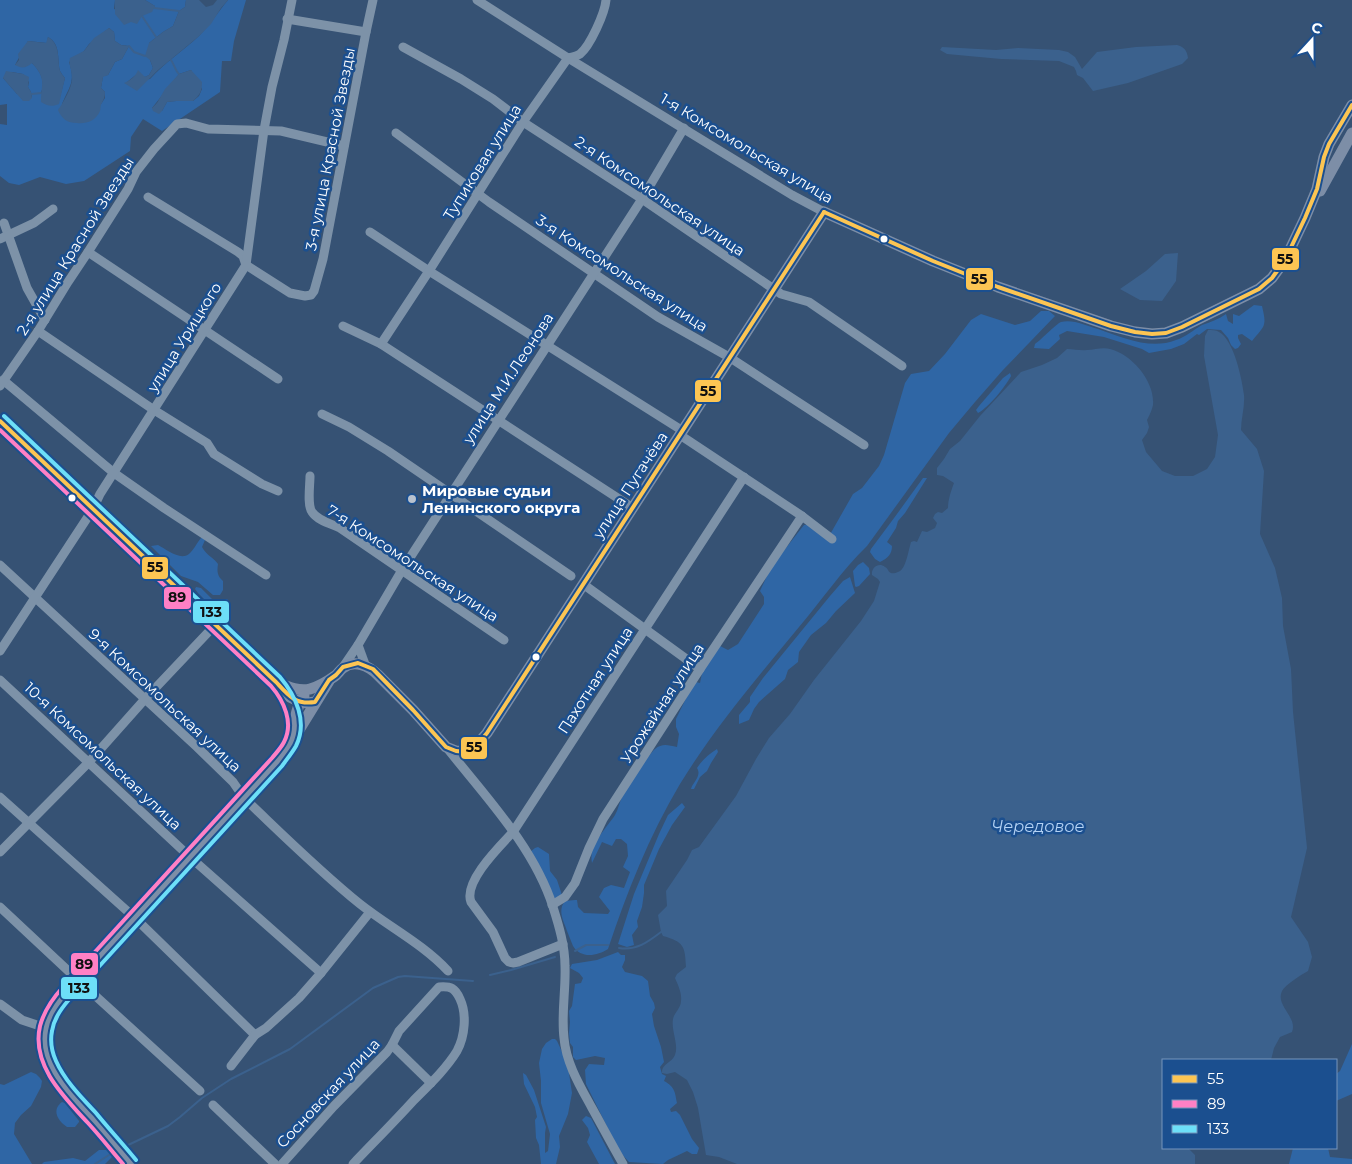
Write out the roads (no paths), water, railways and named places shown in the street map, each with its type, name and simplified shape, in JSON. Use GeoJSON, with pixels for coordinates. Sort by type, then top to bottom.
{"type":"FeatureCollection","features":[{"type":"Feature","properties":{"kind":"main road"},"geometry":{"type":"LineString","coordinates":[[1305,218],[1317,189],[1329,144],[1352,105]]}},
{"type":"Feature","properties":{"kind":"main road"},"geometry":{"type":"LineString","coordinates":[[1305,218],[1352,133]]}},
{"type":"Feature","properties":{"kind":"main road","name":"1-я Комсомольская улица"},"geometry":{"type":"LineString","coordinates":[[824,212],[933,261],[998,287],[1111,326],[1152,334],[1166,333],[1182,327],[1259,289],[1272,278],[1285,260],[1305,218]]}},
{"type":"Feature","properties":{"kind":"main road","name":"улица Пугачёва"},"geometry":{"type":"LineString","coordinates":[[466,752],[475,747],[487,733],[824,212]]}},
{"type":"Feature","properties":{"kind":"main road"},"geometry":{"type":"LineString","coordinates":[[0,421],[290,696],[300,702],[314,702]]}},
{"type":"Feature","properties":{"kind":"main road"},"geometry":{"type":"LineString","coordinates":[[131,1164],[67,1089],[49,1060],[45,1049],[45,1038],[50,1017],[55,1007],[78,980],[277,762],[292,739],[298,723],[300,702],[304,695],[310,689],[336,674],[366,666],[372,669],[413,710],[446,747],[466,752]]}},
{"type":"Feature","properties":{"kind":"main road"},"geometry":{"type":"LineString","coordinates":[[298,723],[336,674]]}},
{"type":"Feature","properties":{"kind":"main road"},"geometry":{"type":"LineString","coordinates":[[276,682],[294,688],[310,689]]}},
{"type":"Feature","properties":{"kind":"main road"},"geometry":{"type":"LineString","coordinates":[[276,682],[292,692],[300,702]]}},
{"type":"Feature","properties":{"kind":"main road"},"geometry":{"type":"LineString","coordinates":[[285,691],[298,723]]}},
{"type":"Feature","properties":{"kind":"street","name":"улица Урицкого"},"geometry":{"type":"LineString","coordinates":[[0,651],[93,510],[100,494],[246,265],[264,130],[292,0]]}},
{"type":"Feature","properties":{"kind":"street","name":"3-я улица Красной Звезды"},"geometry":{"type":"LineString","coordinates":[[246,265],[290,293],[305,296],[311,295],[314,291],[323,259],[373,0]]}},
{"type":"Feature","properties":{"kind":"street","name":"1-я Комсомольская улица"},"geometry":{"type":"LineString","coordinates":[[477,0],[792,195],[824,212]]}},
{"type":"Feature","properties":{"kind":"street","name":"Тупиковая улица"},"geometry":{"type":"LineString","coordinates":[[381,344],[479,194],[523,122],[568,58],[579,55],[585,48],[601,20],[606,0]]}},
{"type":"Feature","properties":{"kind":"street"},"geometry":{"type":"LineString","coordinates":[[288,19],[366,32]]}},
{"type":"Feature","properties":{"kind":"street","name":"2-я Комсомольская улица"},"geometry":{"type":"LineString","coordinates":[[403,47],[494,99],[523,122],[642,199],[774,289],[788,297],[809,302],[902,366]]}},
{"type":"Feature","properties":{"kind":"street","name":"2-я улица Красной Звезды"},"geometry":{"type":"LineString","coordinates":[[2,383],[45,320],[128,189],[136,172],[177,124],[186,123],[208,129],[264,130]]}},
{"type":"Feature","properties":{"kind":"street","name":"улица М.И.Леонова"},"geometry":{"type":"LineString","coordinates":[[336,674],[358,645],[402,570],[642,199],[684,128]]}},
{"type":"Feature","properties":{"kind":"street"},"geometry":{"type":"LineString","coordinates":[[264,130],[281,131],[344,146]]}},
{"type":"Feature","properties":{"kind":"street","name":"3-я Комсомольская улица"},"geometry":{"type":"LineString","coordinates":[[396,133],[489,202],[658,317],[729,357],[864,445]]}},
{"type":"Feature","properties":{"kind":"street"},"geometry":{"type":"LineString","coordinates":[[148,197],[238,252],[243,256],[246,265]]}},
{"type":"Feature","properties":{"kind":"street"},"geometry":{"type":"LineString","coordinates":[[4,238],[34,223],[53,209]]}},
{"type":"Feature","properties":{"kind":"street"},"geometry":{"type":"LineString","coordinates":[[4,223],[4,238],[27,288],[45,320]]}},
{"type":"Feature","properties":{"kind":"street"},"geometry":{"type":"LineString","coordinates":[[370,232],[681,433],[802,516],[832,539]]}},
{"type":"Feature","properties":{"kind":"street"},"geometry":{"type":"LineString","coordinates":[[88,252],[278,379]]}},
{"type":"Feature","properties":{"kind":"street"},"geometry":{"type":"LineString","coordinates":[[343,326],[381,344],[633,508]]}},
{"type":"Feature","properties":{"kind":"street"},"geometry":{"type":"LineString","coordinates":[[38,331],[206,443],[214,454],[262,484],[278,491]]}},
{"type":"Feature","properties":{"kind":"street"},"geometry":{"type":"LineString","coordinates":[[2,383],[114,473],[266,575]]}},
{"type":"Feature","properties":{"kind":"street"},"geometry":{"type":"LineString","coordinates":[[322,414],[349,427],[388,451],[571,576]]}},
{"type":"Feature","properties":{"kind":"street","name":"7-я Комсомольская улица"},"geometry":{"type":"LineString","coordinates":[[310,476],[310,505],[312,512],[321,520],[340,528],[504,640]]}},
{"type":"Feature","properties":{"kind":"street","name":"Пахотная улица"},"geometry":{"type":"LineString","coordinates":[[563,944],[518,962],[509,962],[505,958],[493,932],[471,902],[469,897],[471,889],[484,866],[513,832],[744,476]]}},
{"type":"Feature","properties":{"kind":"street","name":"Урожайная улица"},"geometry":{"type":"LineString","coordinates":[[552,905],[565,897],[575,883],[588,848],[603,819],[802,516]]}},
{"type":"Feature","properties":{"kind":"street","name":"9-я Комсомольская улица"},"geometry":{"type":"LineString","coordinates":[[0,565],[233,782],[244,798],[346,893],[434,956],[448,971]]}},
{"type":"Feature","properties":{"kind":"street"},"geometry":{"type":"LineString","coordinates":[[584,584],[700,669]]}},
{"type":"Feature","properties":{"kind":"street"},"geometry":{"type":"LineString","coordinates":[[0,852],[89,762],[215,625]]}},
{"type":"Feature","properties":{"kind":"street"},"geometry":{"type":"LineString","coordinates":[[358,645],[366,666]]}},
{"type":"Feature","properties":{"kind":"street","name":"10-я Комсомольская улица"},"geometry":{"type":"LineString","coordinates":[[0,680],[190,857],[321,973]]}},
{"type":"Feature","properties":{"kind":"street"},"geometry":{"type":"LineString","coordinates":[[446,747],[529,854],[541,878],[552,905],[563,944],[566,966],[564,1038],[567,1052],[578,1082],[623,1164]]}},
{"type":"Feature","properties":{"kind":"street"},"geometry":{"type":"LineString","coordinates":[[465,770],[466,752]]}},
{"type":"Feature","properties":{"kind":"street"},"geometry":{"type":"LineString","coordinates":[[0,797],[135,918],[255,1035]]}},
{"type":"Feature","properties":{"kind":"street"},"geometry":{"type":"LineString","coordinates":[[0,907],[200,1090]]}},
{"type":"Feature","properties":{"kind":"street"},"geometry":{"type":"LineString","coordinates":[[231,1066],[255,1035],[266,1028],[299,998],[370,912]]}},
{"type":"Feature","properties":{"kind":"street","name":"Сосновская улица"},"geometry":{"type":"LineString","coordinates":[[282,1164],[334,1106],[387,1052],[399,1031],[439,987],[447,986],[457,992],[463,1004],[465,1028],[458,1050],[432,1083]]}},
{"type":"Feature","properties":{"kind":"street"},"geometry":{"type":"LineString","coordinates":[[0,1004],[22,1020],[46,1028]]}},
{"type":"Feature","properties":{"kind":"street"},"geometry":{"type":"LineString","coordinates":[[353,1164],[432,1083],[392,1045]]}},
{"type":"Feature","properties":{"kind":"street"},"geometry":{"type":"LineString","coordinates":[[213,1105],[275,1164]]}},
{"type":"Feature","properties":{"kind":"water"},"geometry":{"type":"Polygon","coordinates":[[[115,0],[145,0],[155,6],[152,12],[142,16],[137,24],[131,22],[124,25],[115,14],[115,0]]]}},
{"type":"Feature","properties":{"kind":"water"},"geometry":{"type":"Polygon","coordinates":[[[186,0],[199,0],[206,7],[213,5],[217,0],[228,0],[211,24],[198,37],[158,70],[137,91],[124,83],[132,78],[138,70],[145,77],[149,75],[153,68],[150,60],[145,56],[149,43],[173,26],[179,11],[185,7],[186,0]]]}},
{"type":"Feature","properties":{"kind":"water"},"geometry":{"type":"Polygon","coordinates":[[[109,28],[114,32],[115,41],[121,45],[129,46],[122,59],[115,62],[108,75],[103,77],[101,88],[105,95],[96,117],[84,123],[68,121],[61,116],[58,110],[65,99],[72,81],[70,58],[84,51],[94,38],[109,28]]]}},
{"type":"Feature","properties":{"kind":"water"},"geometry":{"type":"Polygon","coordinates":[[[48,37],[57,48],[60,71],[65,78],[59,104],[52,106],[41,102],[42,86],[40,73],[32,63],[24,67],[15,65],[19,60],[18,54],[28,41],[46,43],[48,37]]]}},
{"type":"Feature","properties":{"kind":"water"},"geometry":{"type":"Polygon","coordinates":[[[1177,45],[1185,49],[1188,55],[1188,58],[1182,64],[1128,83],[1093,91],[1083,78],[1077,75],[1074,67],[1059,61],[1001,59],[947,54],[940,50],[942,47],[996,50],[1018,48],[1059,50],[1068,52],[1075,57],[1082,69],[1097,52],[1136,47],[1177,45]]]}},
{"type":"Feature","properties":{"kind":"water"},"geometry":{"type":"Polygon","coordinates":[[[191,70],[202,82],[201,90],[197,97],[193,101],[167,102],[159,114],[153,111],[152,108],[165,89],[179,74],[191,70]]]}},
{"type":"Feature","properties":{"kind":"water"},"geometry":{"type":"Polygon","coordinates":[[[6,71],[29,77],[28,87],[32,98],[29,101],[23,101],[3,78],[6,71]]]}},
{"type":"Feature","properties":{"kind":"water"},"geometry":{"type":"Polygon","coordinates":[[[1178,253],[1176,281],[1162,301],[1140,300],[1120,289],[1146,271],[1165,254],[1178,253]]]}},
{"type":"Feature","properties":{"kind":"water","name":"Чередовое"},"geometry":{"type":"Polygon","coordinates":[[[1208,330],[1217,331],[1224,336],[1233,351],[1239,370],[1244,395],[1241,430],[1257,449],[1264,471],[1260,534],[1275,568],[1282,598],[1283,626],[1291,669],[1293,712],[1307,848],[1291,917],[1308,942],[1312,957],[1308,971],[1282,991],[1281,1002],[1292,1021],[1292,1032],[1280,1037],[1274,1048],[1271,1059],[1162,1059],[1162,1149],[1189,1149],[1195,1155],[1195,1164],[737,1164],[719,1157],[706,1155],[698,1108],[687,1080],[675,1072],[662,1073],[663,1068],[674,1058],[676,1051],[673,1019],[681,1004],[681,998],[680,989],[675,978],[686,967],[682,946],[675,940],[663,936],[661,932],[658,915],[667,906],[666,891],[692,850],[699,847],[736,796],[769,738],[790,714],[874,601],[880,582],[872,575],[874,568],[880,565],[891,573],[900,571],[905,564],[911,542],[917,542],[922,531],[927,532],[935,528],[937,523],[933,518],[938,512],[942,513],[948,508],[954,483],[943,476],[937,475],[937,468],[950,449],[960,441],[980,416],[1021,372],[1057,358],[1067,349],[1107,348],[1119,352],[1141,371],[1153,396],[1153,405],[1147,420],[1149,427],[1142,440],[1146,452],[1162,471],[1175,476],[1193,476],[1207,469],[1215,457],[1218,435],[1204,356],[1205,336],[1208,330]]]}},
{"type":"Feature","properties":{"kind":"waterway"},"geometry":{"type":"LineString","coordinates":[[154,8],[179,11]]}},
{"type":"Feature","properties":{"kind":"waterway"},"geometry":{"type":"LineString","coordinates":[[142,16],[156,37]]}},
{"type":"Feature","properties":{"kind":"waterway"},"geometry":{"type":"LineString","coordinates":[[129,46],[134,52],[145,56]]}},
{"type":"Feature","properties":{"kind":"waterway"},"geometry":{"type":"LineString","coordinates":[[171,60],[179,74]]}},
{"type":"Feature","properties":{"kind":"waterway"},"geometry":{"type":"LineString","coordinates":[[32,94],[41,93]]}},
{"type":"Feature","properties":{"kind":"waterway"},"geometry":{"type":"LineString","coordinates":[[619,948],[636,947],[661,932]]}},
{"type":"Feature","properties":{"kind":"waterway"},"geometry":{"type":"LineString","coordinates":[[575,951],[586,945],[608,945]]}},
{"type":"Feature","properties":{"kind":"waterway"},"geometry":{"type":"LineString","coordinates":[[490,975],[555,957]]}},
{"type":"Feature","properties":{"kind":"waterway"},"geometry":{"type":"LineString","coordinates":[[124,1147],[168,1126],[202,1098],[231,1079],[290,1049],[373,988],[398,977],[405,976],[473,981]]}},
{"type":"Feature","properties":{"kind":"waterway"},"geometry":{"type":"LineString","coordinates":[[95,1164],[112,1153]]}},
{"type":"Feature","properties":{"kind":"place","name":"Мировые судьи Ленинского округа"},"geometry":{"type":"Point","coordinates":[412,499]}}]}
